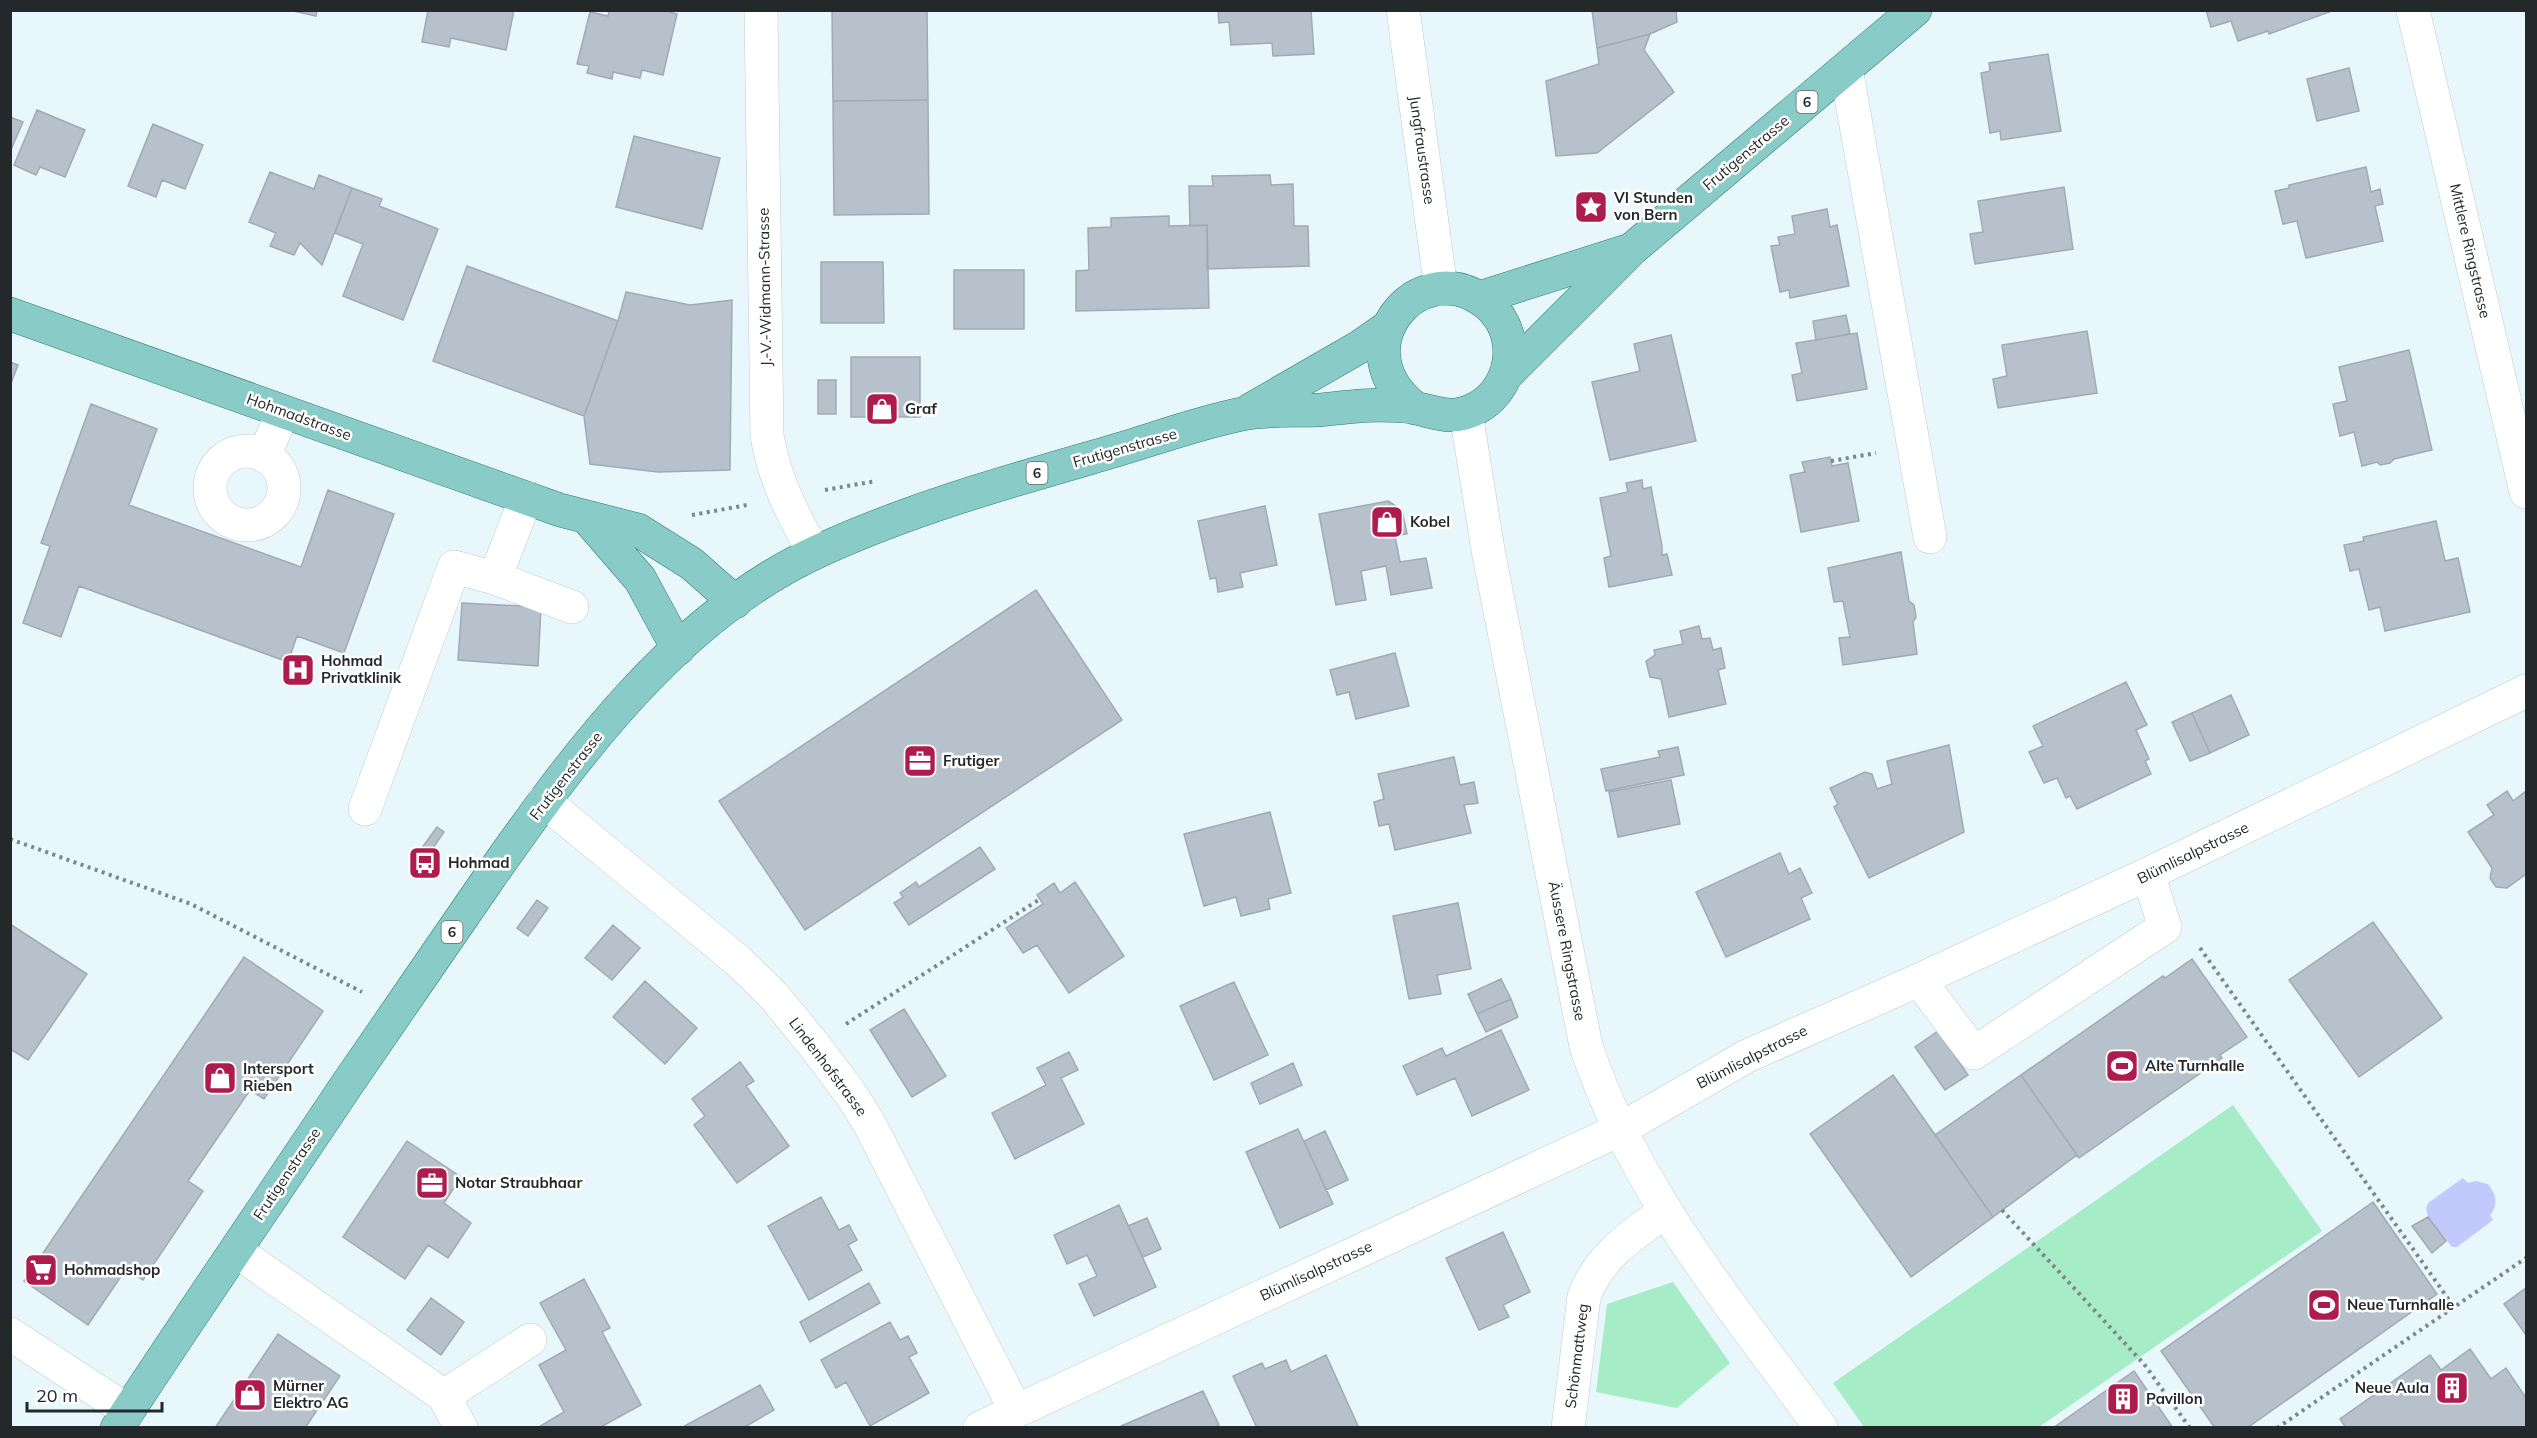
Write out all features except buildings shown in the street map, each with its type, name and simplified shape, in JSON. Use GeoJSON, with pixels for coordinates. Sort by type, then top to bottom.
{"type":"FeatureCollection","features":[{"type":"Feature","properties":{"kind":"main road","name":"Frutigenstrasse"},"geometry":{"type":"LineString","coordinates":[[1507,374],[1632,249],[1916,10]]}},
{"type":"Feature","properties":{"kind":"main road","name":"Frutigenstrasse"},"geometry":{"type":"LineString","coordinates":[[1479,298],[1632,249]]}},
{"type":"Feature","properties":{"kind":"main road"},"geometry":{"type":"LineString","coordinates":[[1441,289],[1461,290],[1479,298],[1493,308],[1503,323],[1509,340],[1510,357],[1507,374],[1491,398],[1466,413],[1440,416],[1416,408],[1393,387],[1386,372],[1383,357],[1388,327],[1397,312],[1424,292],[1441,289]]}},
{"type":"Feature","properties":{"kind":"main road","name":"Hohmadstrasse"},"geometry":{"type":"LineString","coordinates":[[10,314],[526,498],[588,519],[638,530],[692,564],[735,602]]}},
{"type":"Feature","properties":{"kind":"main road","name":"Frutigenstrasse"},"geometry":{"type":"LineString","coordinates":[[1245,413],[1361,346],[1388,327]]}},
{"type":"Feature","properties":{"kind":"main road","name":"Frutigenstrasse"},"geometry":{"type":"LineString","coordinates":[[123,1419],[396,1013],[544,801],[622,706],[678,649],[735,602],[814,553],[872,528],[982,489],[1245,413],[1350,406],[1416,408]]}},
{"type":"Feature","properties":{"kind":"main road"},"geometry":{"type":"LineString","coordinates":[[588,519],[640,579],[678,649]]}},
{"type":"Feature","properties":{"kind":"street","name":"J.-V.-Widmann-Strasse"},"geometry":{"type":"LineString","coordinates":[[761,10],[767,436],[772,466],[783,496],[814,553]]}},
{"type":"Feature","properties":{"kind":"street","name":"Jungfraustrasse"},"geometry":{"type":"LineString","coordinates":[[1403,10],[1441,289]]}},
{"type":"Feature","properties":{"kind":"street","name":"Mittlere Ringstrasse"},"geometry":{"type":"LineString","coordinates":[[2413,10],[2526,492]]}},
{"type":"Feature","properties":{"kind":"street"},"geometry":{"type":"LineString","coordinates":[[1846,69],[1930,537]]}},
{"type":"Feature","properties":{"kind":"street"},"geometry":{"type":"LineString","coordinates":[[264,456],[283,412]]}},
{"type":"Feature","properties":{"kind":"street","name":"Äussere Ringstrasse"},"geometry":{"type":"LineString","coordinates":[[1466,413],[1488,550],[1586,1046],[1599,1085],[1620,1130],[1664,1212],[1821,1428]]}},
{"type":"Feature","properties":{"kind":"street"},"geometry":{"type":"LineString","coordinates":[[495,578],[526,498]]}},
{"type":"Feature","properties":{"kind":"street"},"geometry":{"type":"LineString","coordinates":[[365,809],[454,567],[495,578],[572,607]]}},
{"type":"Feature","properties":{"kind":"street","name":"Blümlisalpstrasse"},"geometry":{"type":"LineString","coordinates":[[980,1428],[1015,1409],[1620,1130],[1747,1056],[1919,980],[2148,874],[2526,691]]}},
{"type":"Feature","properties":{"kind":"street","name":"Lindenhofstrasse"},"geometry":{"type":"LineString","coordinates":[[544,801],[736,960],[772,995],[814,1044],[869,1123],[1015,1409]]}},
{"type":"Feature","properties":{"kind":"street"},"geometry":{"type":"LineString","coordinates":[[1919,980],[1974,1053],[2165,927],[2148,874]]}},
{"type":"Feature","properties":{"kind":"street","name":"Schönmattweg"},"geometry":{"type":"LineString","coordinates":[[1568,1428],[1584,1297],[1590,1281],[1617,1246],[1664,1212]]}},
{"type":"Feature","properties":{"kind":"street"},"geometry":{"type":"LineString","coordinates":[[236,1251],[444,1396],[461,1428]]}},
{"type":"Feature","properties":{"kind":"street"},"geometry":{"type":"LineString","coordinates":[[10,1334],[123,1419]]}},
{"type":"Feature","properties":{"kind":"street"},"geometry":{"type":"LineString","coordinates":[[444,1396],[530,1340]]}},
{"type":"Feature","properties":{"kind":"path"},"geometry":{"type":"LineString","coordinates":[[10,840],[191,904],[346,983],[396,1013]]}},
{"type":"Feature","properties":{"kind":"path"},"geometry":{"type":"LineString","coordinates":[[814,1044],[1040,899]]}},
{"type":"Feature","properties":{"kind":"path"},"geometry":{"type":"LineString","coordinates":[[2196,942],[2454,1307]]}},
{"type":"Feature","properties":{"kind":"path"},"geometry":{"type":"LineString","coordinates":[[2002,1210],[2144,1364],[2190,1428]]}},
{"type":"Feature","properties":{"kind":"path"},"geometry":{"type":"LineString","coordinates":[[2277,1428],[2526,1258]]}},
{"type":"Feature","properties":{"kind":"green space"},"geometry":{"type":"Polygon","coordinates":[[[2233,1105],[2322,1231],[2039,1427],[1864,1427],[1833,1383],[2233,1105]]]}},
{"type":"Feature","properties":{"kind":"green space"},"geometry":{"type":"Polygon","coordinates":[[[1673,1282],[1730,1363],[1677,1408],[1596,1392],[1607,1304],[1673,1282]]]}},
{"type":"Feature","properties":{"kind":"water"},"geometry":{"type":"Polygon","coordinates":[[[2463,1178],[2468,1183],[2476,1181],[2488,1184],[2491,1188],[2495,1196],[2495,1207],[2490,1215],[2493,1220],[2457,1247],[2452,1247],[2428,1217],[2426,1208],[2428,1203],[2463,1178]]]}},
{"type":"Feature","properties":{"kind":"place","name":"VI Stunden von Bern"},"geometry":{"type":"Point","coordinates":[1591,207]}},
{"type":"Feature","properties":{"kind":"place","name":"Graf"},"geometry":{"type":"Point","coordinates":[882,409]}},
{"type":"Feature","properties":{"kind":"place","name":"Kobel"},"geometry":{"type":"Point","coordinates":[1387,522]}},
{"type":"Feature","properties":{"kind":"place","name":"Hohmad Privatklinik"},"geometry":{"type":"Point","coordinates":[298,670]}},
{"type":"Feature","properties":{"kind":"place","name":"Frutiger"},"geometry":{"type":"Point","coordinates":[920,761]}},
{"type":"Feature","properties":{"kind":"place","name":"Hohmad"},"geometry":{"type":"Point","coordinates":[425,863]}},
{"type":"Feature","properties":{"kind":"place","name":"Alte Turnhalle"},"geometry":{"type":"Point","coordinates":[2122,1066]}},
{"type":"Feature","properties":{"kind":"place","name":"Intersport Rieben"},"geometry":{"type":"Point","coordinates":[220,1078]}},
{"type":"Feature","properties":{"kind":"place","name":"Notar Straubhaar"},"geometry":{"type":"Point","coordinates":[432,1183]}},
{"type":"Feature","properties":{"kind":"place","name":"Hohmadshop"},"geometry":{"type":"Point","coordinates":[41,1270]}},
{"type":"Feature","properties":{"kind":"place","name":"Neue Turnhalle"},"geometry":{"type":"Point","coordinates":[2324,1305]}},
{"type":"Feature","properties":{"kind":"place","name":"Neue Aula"},"geometry":{"type":"Point","coordinates":[2452,1388]}},
{"type":"Feature","properties":{"kind":"place","name":"Mürner Elektro AG"},"geometry":{"type":"Point","coordinates":[250,1395]}},
{"type":"Feature","properties":{"kind":"place","name":"Pavillon"},"geometry":{"type":"Point","coordinates":[2123,1399]}}]}
